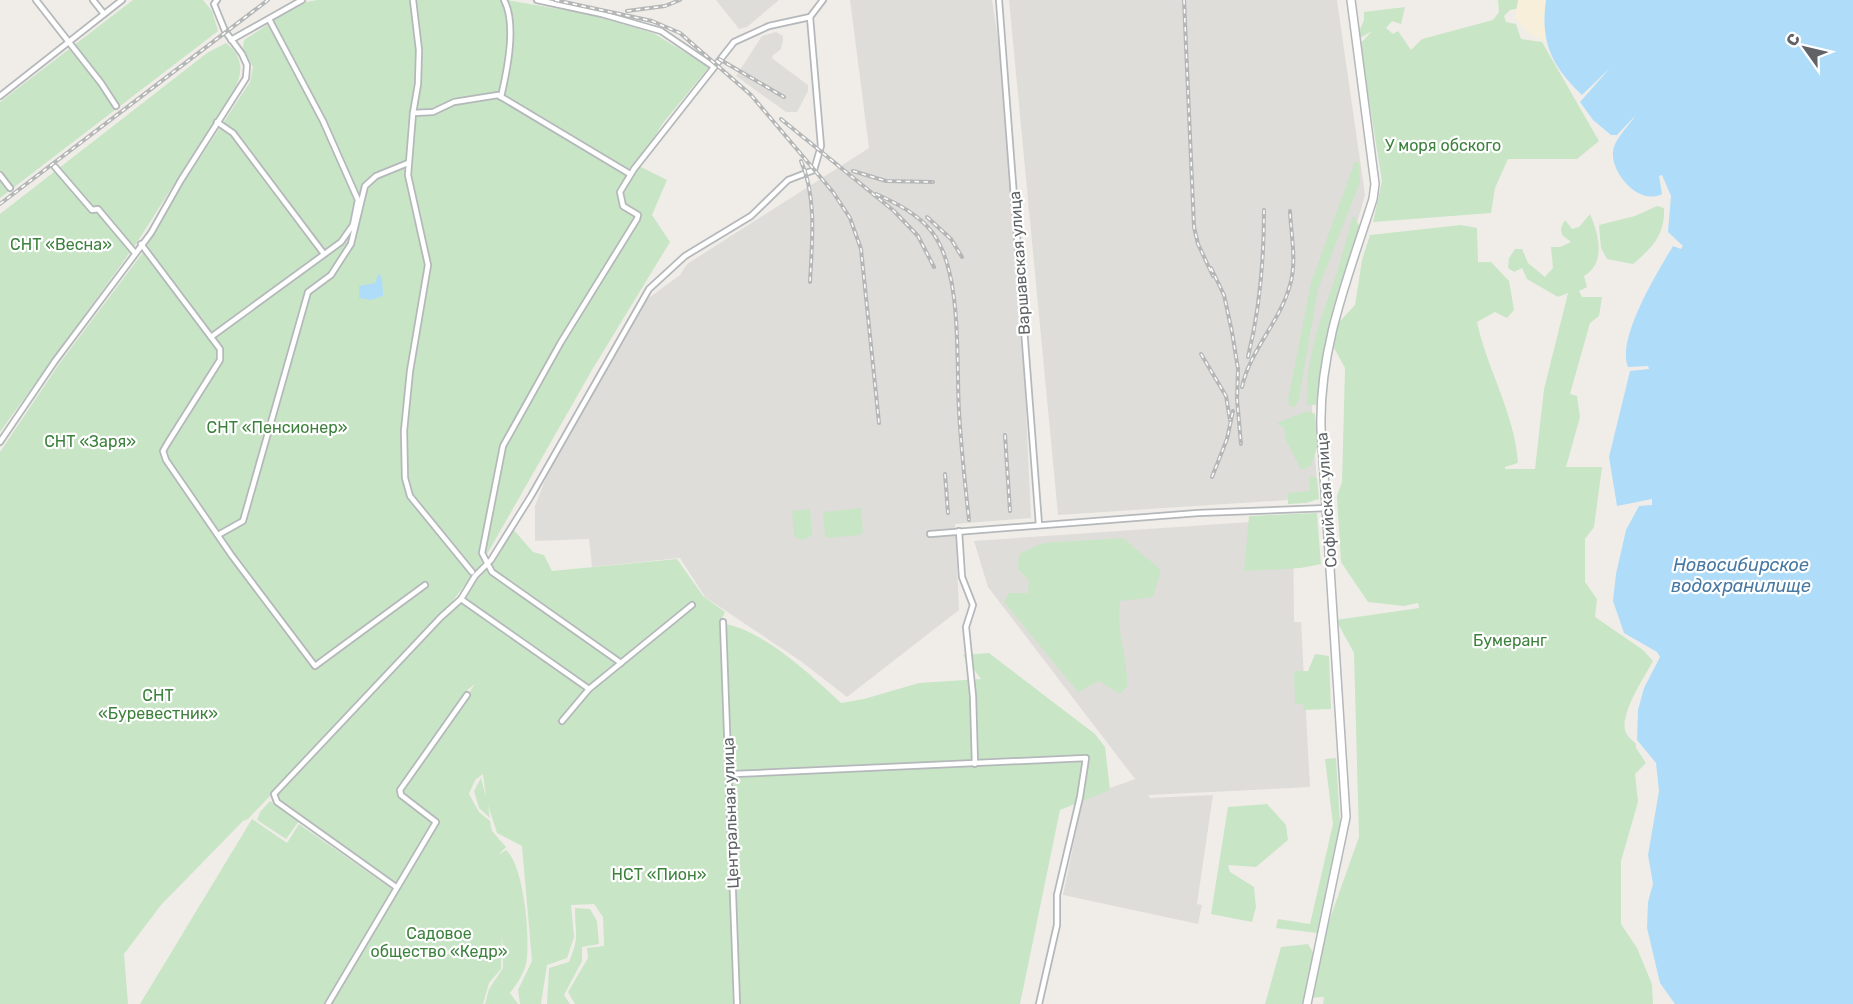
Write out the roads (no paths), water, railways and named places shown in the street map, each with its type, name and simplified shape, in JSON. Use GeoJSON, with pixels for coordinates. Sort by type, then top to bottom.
{"type":"FeatureCollection","features":[{"type":"Feature","properties":{"kind":"main road","name":"Софийская улица"},"geometry":{"type":"LineString","coordinates":[[1307,1004],[1346,817],[1321,419],[1325,359],[1336,313],[1373,199],[1375,184],[1351,0]]}},
{"type":"Feature","properties":{"kind":"street"},"geometry":{"type":"LineString","coordinates":[[36,0],[116,106]]}},
{"type":"Feature","properties":{"kind":"street"},"geometry":{"type":"LineString","coordinates":[[93,0],[104,14]]}},
{"type":"Feature","properties":{"kind":"street"},"geometry":{"type":"LineString","coordinates":[[0,96],[123,0]]}},
{"type":"Feature","properties":{"kind":"street"},"geometry":{"type":"LineString","coordinates":[[231,40],[302,0]]}},
{"type":"Feature","properties":{"kind":"street"},"geometry":{"type":"LineString","coordinates":[[413,0],[419,50],[418,84],[408,163],[428,265],[410,371],[404,431],[405,477],[410,496],[472,572]]}},
{"type":"Feature","properties":{"kind":"street"},"geometry":{"type":"LineString","coordinates":[[501,97],[509,64],[509,9],[504,0]]}},
{"type":"Feature","properties":{"kind":"street"},"geometry":{"type":"LineString","coordinates":[[537,0],[602,14],[661,31],[714,67]]}},
{"type":"Feature","properties":{"kind":"street"},"geometry":{"type":"LineString","coordinates":[[621,663],[492,572],[486,563],[482,553],[484,539],[503,446],[567,332],[637,219],[638,215],[623,206],[620,192],[630,174],[659,134],[734,42],[770,26],[810,17],[823,0]]}},
{"type":"Feature","properties":{"kind":"street","name":"Варшавская улица"},"geometry":{"type":"LineString","coordinates":[[999,0],[1039,525]]}},
{"type":"Feature","properties":{"kind":"street"},"geometry":{"type":"LineString","coordinates":[[0,442],[55,361],[135,253],[246,78],[247,65],[220,21],[214,1]]}},
{"type":"Feature","properties":{"kind":"street"},"geometry":{"type":"LineString","coordinates":[[396,887],[277,802],[272,796],[441,617],[461,599],[531,496],[649,289],[685,256],[751,216],[788,180],[805,175],[816,166],[821,146],[810,17]]}},
{"type":"Feature","properties":{"kind":"street"},"geometry":{"type":"LineString","coordinates":[[211,337],[341,242],[353,225],[358,200],[323,121],[269,19]]}},
{"type":"Feature","properties":{"kind":"street"},"geometry":{"type":"LineString","coordinates":[[413,113],[433,112],[454,102],[501,97],[630,174]]}},
{"type":"Feature","properties":{"kind":"street"},"geometry":{"type":"LineString","coordinates":[[217,122],[233,133],[324,254]]}},
{"type":"Feature","properties":{"kind":"street"},"geometry":{"type":"LineString","coordinates":[[218,536],[243,521],[308,292],[331,275],[351,243],[365,186],[376,176],[408,163]]}},
{"type":"Feature","properties":{"kind":"street"},"geometry":{"type":"LineString","coordinates":[[55,167],[92,210],[98,209],[135,253]]}},
{"type":"Feature","properties":{"kind":"street"},"geometry":{"type":"LineString","coordinates":[[0,175],[9,188]]}},
{"type":"Feature","properties":{"kind":"street"},"geometry":{"type":"LineString","coordinates":[[141,244],[220,349],[220,360],[163,451],[166,460],[218,536],[315,666],[425,585]]}},
{"type":"Feature","properties":{"kind":"street"},"geometry":{"type":"LineString","coordinates":[[930,534],[1198,513],[1328,508]]}},
{"type":"Feature","properties":{"kind":"street"},"geometry":{"type":"LineString","coordinates":[[959,531],[962,577],[973,605],[966,627],[973,696],[975,764]]}},
{"type":"Feature","properties":{"kind":"street"},"geometry":{"type":"LineString","coordinates":[[461,599],[589,689]]}},
{"type":"Feature","properties":{"kind":"street"},"geometry":{"type":"LineString","coordinates":[[562,721],[589,689],[692,605]]}},
{"type":"Feature","properties":{"kind":"street","name":"Центральная улица"},"geometry":{"type":"LineString","coordinates":[[723,622],[737,1004]]}},
{"type":"Feature","properties":{"kind":"street"},"geometry":{"type":"LineString","coordinates":[[328,1004],[436,822],[401,795],[400,790],[468,695]]}},
{"type":"Feature","properties":{"kind":"street"},"geometry":{"type":"LineString","coordinates":[[734,774],[1086,758],[1080,796],[1057,895],[1057,925],[1039,1004]]}},
{"type":"Feature","properties":{"kind":"water","name":"Новосибирское водохранилище"},"geometry":{"type":"Polygon","coordinates":[[[1546,0],[1853,0],[1853,1004],[1675,1004],[1660,983],[1647,928],[1648,902],[1653,884],[1648,855],[1659,791],[1656,763],[1637,740],[1638,710],[1644,688],[1660,657],[1657,652],[1624,633],[1613,601],[1616,574],[1626,530],[1639,506],[1652,505],[1652,499],[1617,506],[1609,457],[1630,371],[1649,369],[1648,366],[1628,367],[1626,355],[1633,323],[1640,305],[1673,246],[1681,249],[1683,246],[1668,232],[1671,196],[1662,175],[1659,176],[1662,194],[1653,197],[1636,192],[1622,178],[1617,169],[1614,147],[1635,116],[1617,135],[1611,135],[1593,120],[1580,102],[1610,68],[1582,95],[1563,74],[1550,53],[1545,29],[1546,0]]]}},
{"type":"Feature","properties":{"kind":"water"},"geometry":{"type":"Polygon","coordinates":[[[379,273],[382,278],[383,296],[371,300],[359,298],[359,286],[375,283],[379,273]]]}},
{"type":"Feature","properties":{"kind":"railway"},"geometry":{"type":"LineString","coordinates":[[0,204],[268,0]]}},
{"type":"Feature","properties":{"kind":"railway"},"geometry":{"type":"LineString","coordinates":[[555,0],[652,21],[680,33],[751,95],[833,192],[850,218],[861,249],[879,423]]}},
{"type":"Feature","properties":{"kind":"railway"},"geometry":{"type":"LineString","coordinates":[[627,11],[665,6],[680,0]]}},
{"type":"Feature","properties":{"kind":"railway"},"geometry":{"type":"LineString","coordinates":[[1184,0],[1194,227],[1198,244],[1213,276]]}},
{"type":"Feature","properties":{"kind":"railway"},"geometry":{"type":"LineString","coordinates":[[719,59],[784,97]]}},
{"type":"Feature","properties":{"kind":"railway"},"geometry":{"type":"LineString","coordinates":[[781,119],[894,211],[918,236],[934,267]]}},
{"type":"Feature","properties":{"kind":"railway"},"geometry":{"type":"LineString","coordinates":[[801,161],[811,205],[810,282]]}},
{"type":"Feature","properties":{"kind":"railway"},"geometry":{"type":"LineString","coordinates":[[853,171],[886,181],[933,182]]}},
{"type":"Feature","properties":{"kind":"railway"},"geometry":{"type":"LineString","coordinates":[[876,194],[906,210],[932,232],[942,249],[949,270],[956,318],[960,425],[969,520]]}},
{"type":"Feature","properties":{"kind":"railway"},"geometry":{"type":"LineString","coordinates":[[1248,357],[1256,321],[1264,210]]}},
{"type":"Feature","properties":{"kind":"railway"},"geometry":{"type":"LineString","coordinates":[[1242,387],[1251,361],[1279,311],[1290,285],[1293,258],[1290,211]]}},
{"type":"Feature","properties":{"kind":"railway"},"geometry":{"type":"LineString","coordinates":[[927,217],[951,239],[962,257]]}},
{"type":"Feature","properties":{"kind":"railway"},"geometry":{"type":"LineString","coordinates":[[1211,268],[1224,295],[1232,332],[1238,369],[1237,399],[1241,444]]}},
{"type":"Feature","properties":{"kind":"railway"},"geometry":{"type":"LineString","coordinates":[[1201,354],[1226,396],[1230,420]]}},
{"type":"Feature","properties":{"kind":"railway"},"geometry":{"type":"LineString","coordinates":[[1212,477],[1227,439],[1233,411]]}},
{"type":"Feature","properties":{"kind":"railway"},"geometry":{"type":"LineString","coordinates":[[1005,435],[1010,511]]}},
{"type":"Feature","properties":{"kind":"railway"},"geometry":{"type":"LineString","coordinates":[[945,474],[948,513]]}},
{"type":"Feature","properties":{"kind":"park label","name":"У моря обского"},"geometry":{"type":"Point","coordinates":[1443,145]}},
{"type":"Feature","properties":{"kind":"park label","name":"СНТ «Весна»"},"geometry":{"type":"Point","coordinates":[61,244]}},
{"type":"Feature","properties":{"kind":"park label","name":"СНТ «Пенсионер»"},"geometry":{"type":"Point","coordinates":[277,427]}},
{"type":"Feature","properties":{"kind":"park label","name":"СНТ «Заря»"},"geometry":{"type":"Point","coordinates":[90,441]}},
{"type":"Feature","properties":{"kind":"park label","name":"Бумеранг"},"geometry":{"type":"Point","coordinates":[1510,640]}},
{"type":"Feature","properties":{"kind":"park label","name":"СНТ «Буревестник»"},"geometry":{"type":"Point","coordinates":[158,704]}},
{"type":"Feature","properties":{"kind":"park label","name":"НСТ «Пион»"},"geometry":{"type":"Point","coordinates":[659,874]}},
{"type":"Feature","properties":{"kind":"park label","name":"Садовое общество «Кедр»"},"geometry":{"type":"Point","coordinates":[439,942]}}]}
